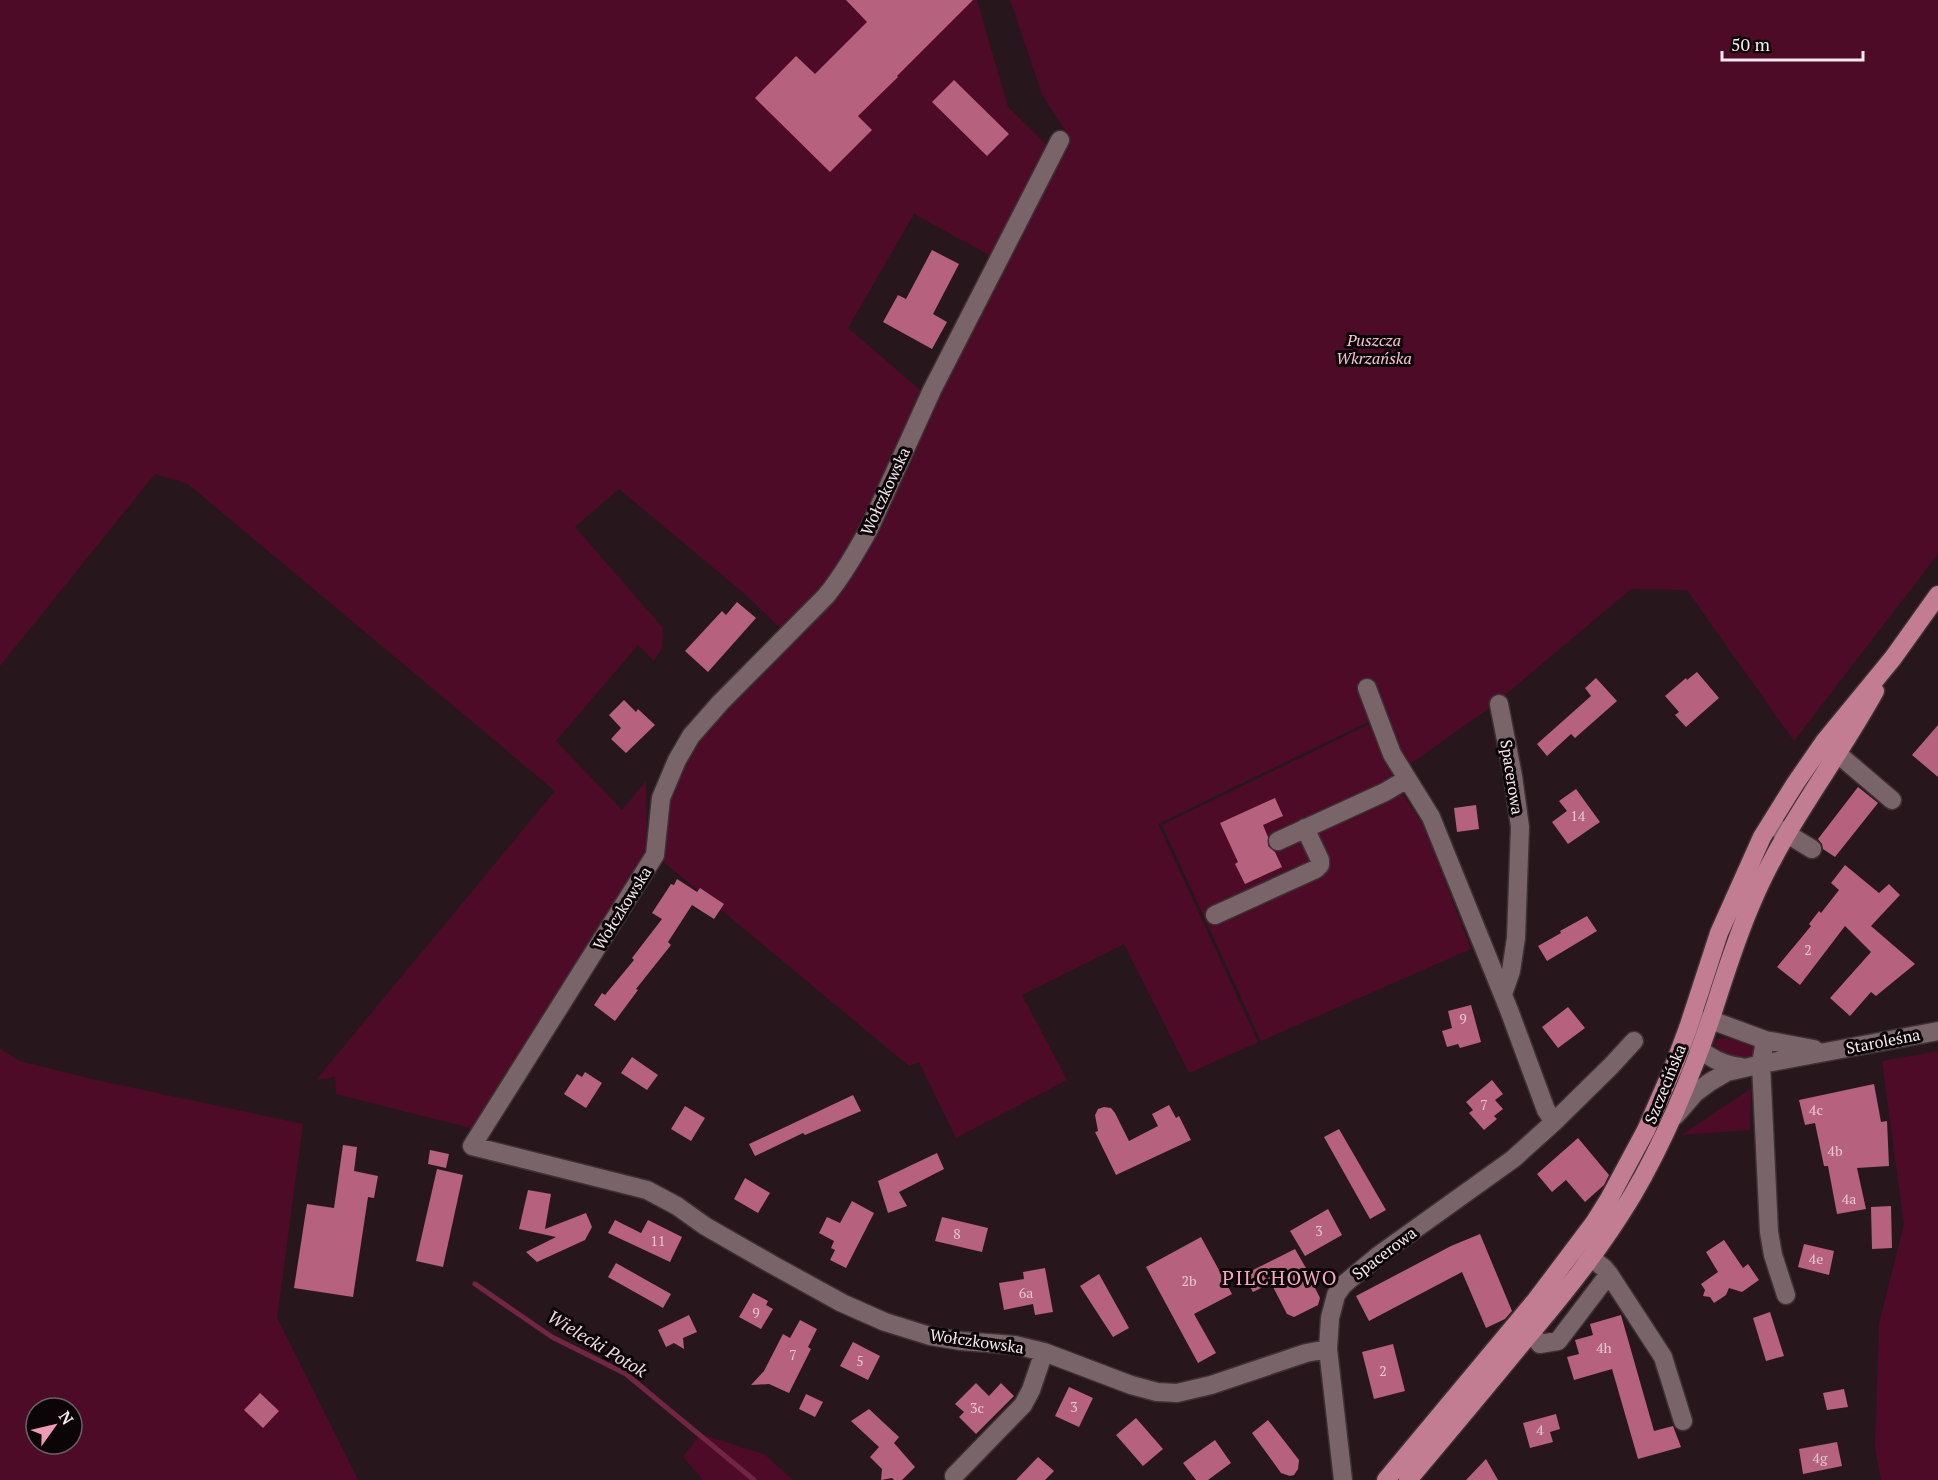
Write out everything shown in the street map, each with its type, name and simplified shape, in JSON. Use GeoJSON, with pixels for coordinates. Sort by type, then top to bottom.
{"type":"FeatureCollection","features":[{"type":"Feature","properties":{"kind":"main road","name":"Szczecińska"},"geometry":{"type":"LineString","coordinates":[[1584,1252],[1655,1110],[1688,1028],[1719,933],[1770,823],[1795,784],[1856,726],[1893,658],[1938,596]]}},
{"type":"Feature","properties":{"kind":"main road","name":"Szczecińska"},"geometry":{"type":"LineString","coordinates":[[1408,1480],[1525,1327],[1632,1195],[1662,1138],[1711,1020],[1749,910],[1831,748]]}},
{"type":"Feature","properties":{"kind":"main road","name":"Szczecińska"},"geometry":{"type":"LineString","coordinates":[[1386,1480],[1525,1327]]}},
{"type":"Feature","properties":{"kind":"street","name":"Wołczkowska"},"geometry":{"type":"LineString","coordinates":[[1060,140],[935,384],[857,551],[838,582],[826,596],[720,703],[691,736],[677,759],[661,798],[655,855],[472,1146],[647,1191],[677,1206],[705,1226],[842,1303],[885,1322],[930,1336],[1015,1345],[1044,1352],[1131,1385],[1158,1392],[1177,1393],[1211,1385],[1306,1353],[1328,1349]]}},
{"type":"Feature","properties":{"kind":"street"},"geometry":{"type":"LineString","coordinates":[[1367,688],[1392,754],[1431,817],[1503,994],[1546,1110],[1554,1122]]}},
{"type":"Feature","properties":{"kind":"street","name":"Spacerowa"},"geometry":{"type":"LineString","coordinates":[[1499,704],[1520,827],[1516,938],[1511,971],[1503,994]]}},
{"type":"Feature","properties":{"kind":"street"},"geometry":{"type":"LineString","coordinates":[[1831,748],[1892,800]]}},
{"type":"Feature","properties":{"kind":"street"},"geometry":{"type":"LineString","coordinates":[[1278,841],[1385,792],[1407,779]]}},
{"type":"Feature","properties":{"kind":"street"},"geometry":{"type":"LineString","coordinates":[[1770,823],[1812,849]]}},
{"type":"Feature","properties":{"kind":"street"},"geometry":{"type":"LineString","coordinates":[[1215,915],[1316,869],[1320,865],[1320,860],[1305,828]]}},
{"type":"Feature","properties":{"kind":"street"},"geometry":{"type":"LineString","coordinates":[[1699,1048],[1688,1028],[1696,1022],[1711,1020]]}},
{"type":"Feature","properties":{"kind":"street","name":"Staroleśna"},"geometry":{"type":"LineString","coordinates":[[1711,1020],[1765,1040],[1828,1051]]}},
{"type":"Feature","properties":{"kind":"street","name":"Staroleśna"},"geometry":{"type":"LineString","coordinates":[[1662,1138],[1676,1114],[1695,1093],[1727,1072],[1938,1030]]}},
{"type":"Feature","properties":{"kind":"street"},"geometry":{"type":"LineString","coordinates":[[1765,1040],[1753,1066],[1769,1232],[1773,1255],[1786,1295]]}},
{"type":"Feature","properties":{"kind":"street","name":"Spacerowa"},"geometry":{"type":"LineString","coordinates":[[1343,1480],[1328,1349],[1330,1318],[1336,1295],[1343,1285],[1378,1256],[1513,1159],[1608,1070],[1634,1041]]}},
{"type":"Feature","properties":{"kind":"street","name":"Staroleśna"},"geometry":{"type":"LineString","coordinates":[[1699,1048],[1720,1062],[1753,1066]]}},
{"type":"Feature","properties":{"kind":"street"},"geometry":{"type":"LineString","coordinates":[[1584,1252],[1609,1274],[1663,1357],[1683,1421]]}},
{"type":"Feature","properties":{"kind":"street"},"geometry":{"type":"LineString","coordinates":[[1525,1327],[1540,1344],[1558,1341],[1609,1274]]}},
{"type":"Feature","properties":{"kind":"street","name":"Wołczkowska"},"geometry":{"type":"LineString","coordinates":[[954,1476],[1023,1405],[1031,1390],[1044,1352]]}},
{"type":"Feature","properties":{"kind":"green space","name":"Puszcza Wkrzańska"},"geometry":{"type":"Polygon","coordinates":[[[0,0],[977,0],[1008,107],[1050,148],[991,256],[914,214],[848,328],[926,395],[868,515],[826,583],[783,631],[746,595],[619,489],[575,527],[663,628],[662,648],[654,661],[638,645],[556,741],[622,810],[646,781],[647,847],[679,774],[709,728],[832,603],[863,555],[1069,137],[1042,94],[1010,0],[1938,0],[1938,554],[1794,741],[1687,590],[1631,589],[1492,706],[1409,765],[1391,731],[1372,720],[1158,824],[1258,1042],[1189,1073],[1124,944],[1022,995],[1067,1080],[956,1138],[919,1062],[909,1066],[648,849],[648,855],[474,1129],[336,1094],[335,1077],[316,1080],[555,791],[188,484],[155,474],[0,666],[0,0]]]}},
{"type":"Feature","properties":{"kind":"green space"},"geometry":{"type":"Polygon","coordinates":[[[1370,724],[1384,761],[1395,778],[1393,780],[1423,824],[1471,949],[1261,1041],[1162,825],[1370,724]]]}},
{"type":"Feature","properties":{"kind":"green space"},"geometry":{"type":"Polygon","coordinates":[[[1729,1038],[1747,1043],[1757,1049],[1754,1059],[1731,1057],[1713,1043],[1716,1039],[1729,1038]]]}},
{"type":"Feature","properties":{"kind":"green space"},"geometry":{"type":"Polygon","coordinates":[[[0,1049],[20,1061],[87,1078],[303,1124],[277,1318],[358,1480],[0,1480],[0,1049]]]}},
{"type":"Feature","properties":{"kind":"green space"},"geometry":{"type":"Polygon","coordinates":[[[1938,1051],[1938,1480],[1881,1480],[1875,1447],[1879,1324],[1904,1224],[1882,1061],[1938,1051]]]}},
{"type":"Feature","properties":{"kind":"green space"},"geometry":{"type":"Polygon","coordinates":[[[1751,1089],[1750,1130],[1681,1135],[1751,1089]]]}},
{"type":"Feature","properties":{"kind":"green space"},"geometry":{"type":"Polygon","coordinates":[[[700,1434],[764,1454],[793,1480],[703,1480],[683,1457],[700,1434]]]}},
{"type":"Feature","properties":{"kind":"building"},"geometry":{"type":"Polygon","coordinates":[[[846,0],[973,0],[858,116],[872,130],[830,172],[755,98],[796,56],[815,74],[867,22],[846,0]]]}},
{"type":"Feature","properties":{"kind":"building"},"geometry":{"type":"Polygon","coordinates":[[[954,80],[1009,134],[987,156],[932,102],[954,80]]]}},
{"type":"Feature","properties":{"kind":"building"},"geometry":{"type":"Polygon","coordinates":[[[932,250],[959,264],[933,314],[947,322],[932,349],[883,322],[898,295],[906,299],[932,250]]]}},
{"type":"Feature","properties":{"kind":"building"},"geometry":{"type":"Polygon","coordinates":[[[737,602],[756,618],[708,672],[685,651],[722,611],[726,615],[737,602]]]}},
{"type":"Feature","properties":{"kind":"building"},"geometry":{"type":"Polygon","coordinates":[[[1697,672],[1719,698],[1686,727],[1675,715],[1679,712],[1665,696],[1697,672]]]}},
{"type":"Feature","properties":{"kind":"building"},"geometry":{"type":"Polygon","coordinates":[[[1596,678],[1617,701],[1575,738],[1571,734],[1547,756],[1537,744],[1591,696],[1585,688],[1596,678]]]}},
{"type":"Feature","properties":{"kind":"building"},"geometry":{"type":"Polygon","coordinates":[[[624,700],[636,712],[638,709],[655,725],[626,753],[611,739],[621,728],[609,715],[624,700]]]}},
{"type":"Feature","properties":{"kind":"building"},"geometry":{"type":"Polygon","coordinates":[[[1938,725],[1938,777],[1912,755],[1938,725]]]}},
{"type":"Feature","properties":{"kind":"building"},"geometry":{"type":"Polygon","coordinates":[[[1858,787],[1878,803],[1835,857],[1823,849],[1818,839],[1858,787]]]}},
{"type":"Feature","properties":{"kind":"building"},"geometry":{"type":"Polygon","coordinates":[[[1576,789],[1600,822],[1568,844],[1552,822],[1567,811],[1559,801],[1576,789]]]}},
{"type":"Feature","properties":{"kind":"building"},"geometry":{"type":"Polygon","coordinates":[[[1275,798],[1283,816],[1263,825],[1268,837],[1268,846],[1275,852],[1282,867],[1245,884],[1235,864],[1238,862],[1220,823],[1275,798]]]}},
{"type":"Feature","properties":{"kind":"building"},"geometry":{"type":"Polygon","coordinates":[[[1476,805],[1479,829],[1457,832],[1454,808],[1476,805]]]}},
{"type":"Feature","properties":{"kind":"building"},"geometry":{"type":"Polygon","coordinates":[[[1845,865],[1879,893],[1889,884],[1900,895],[1871,926],[1915,964],[1876,996],[1871,992],[1850,1016],[1830,998],[1871,952],[1845,926],[1800,985],[1777,967],[1811,926],[1809,924],[1819,911],[1821,913],[1839,890],[1831,883],[1845,865]]]}},
{"type":"Feature","properties":{"kind":"building"},"geometry":{"type":"Polygon","coordinates":[[[677,879],[697,892],[700,888],[724,904],[714,919],[692,905],[668,942],[671,945],[636,989],[638,990],[615,1021],[594,1005],[602,993],[605,995],[634,960],[632,958],[662,919],[652,913],[671,884],[674,885],[677,879]]]}},
{"type":"Feature","properties":{"kind":"building"},"geometry":{"type":"Polygon","coordinates":[[[1587,916],[1597,931],[1547,961],[1538,946],[1587,916]]]}},
{"type":"Feature","properties":{"kind":"building"},"geometry":{"type":"Polygon","coordinates":[[[1471,1005],[1481,1042],[1460,1048],[1458,1044],[1447,1047],[1442,1031],[1452,1028],[1448,1011],[1471,1005]]]}},
{"type":"Feature","properties":{"kind":"building"},"geometry":{"type":"Polygon","coordinates":[[[1568,1007],[1585,1028],[1558,1048],[1542,1027],[1568,1007]]]}},
{"type":"Feature","properties":{"kind":"building"},"geometry":{"type":"Polygon","coordinates":[[[632,1057],[658,1075],[647,1090],[621,1073],[632,1057]]]}},
{"type":"Feature","properties":{"kind":"building"},"geometry":{"type":"Polygon","coordinates":[[[585,1072],[602,1083],[586,1108],[564,1094],[577,1074],[582,1077],[585,1072]]]}},
{"type":"Feature","properties":{"kind":"building"},"geometry":{"type":"Polygon","coordinates":[[[1492,1080],[1503,1094],[1495,1100],[1503,1109],[1494,1116],[1497,1119],[1484,1130],[1469,1113],[1473,1110],[1466,1102],[1492,1080]]]}},
{"type":"Feature","properties":{"kind":"building"},"geometry":{"type":"Polygon","coordinates":[[[1874,1084],[1881,1122],[1887,1121],[1889,1166],[1857,1168],[1866,1209],[1837,1214],[1828,1166],[1824,1166],[1815,1123],[1805,1125],[1799,1100],[1874,1084]]]}},
{"type":"Feature","properties":{"kind":"building"},"geometry":{"type":"Polygon","coordinates":[[[853,1095],[861,1111],[805,1135],[803,1133],[755,1156],[749,1144],[853,1095]]]}},
{"type":"Feature","properties":{"kind":"building"},"geometry":{"type":"Polygon","coordinates":[[[1169,1105],[1176,1118],[1179,1116],[1191,1140],[1116,1175],[1095,1132],[1098,1131],[1095,1115],[1098,1109],[1111,1108],[1129,1141],[1158,1126],[1152,1114],[1169,1105]]]}},
{"type":"Feature","properties":{"kind":"building"},"geometry":{"type":"Polygon","coordinates":[[[685,1106],[705,1118],[691,1141],[671,1129],[685,1106]]]}},
{"type":"Feature","properties":{"kind":"building"},"geometry":{"type":"Polygon","coordinates":[[[1339,1129],[1386,1210],[1370,1219],[1324,1137],[1339,1129]]]}},
{"type":"Feature","properties":{"kind":"building"},"geometry":{"type":"Polygon","coordinates":[[[1578,1138],[1609,1175],[1604,1185],[1585,1202],[1566,1180],[1552,1192],[1537,1174],[1578,1138]]]}},
{"type":"Feature","properties":{"kind":"building"},"geometry":{"type":"Polygon","coordinates":[[[343,1145],[357,1147],[354,1171],[378,1176],[374,1198],[368,1197],[353,1297],[294,1288],[307,1204],[334,1208],[343,1145]]]}},
{"type":"Feature","properties":{"kind":"building"},"geometry":{"type":"Polygon","coordinates":[[[430,1150],[449,1154],[446,1168],[428,1164],[430,1150]]]}},
{"type":"Feature","properties":{"kind":"building"},"geometry":{"type":"Polygon","coordinates":[[[937,1153],[944,1169],[899,1192],[907,1206],[888,1213],[878,1181],[937,1153]]]}},
{"type":"Feature","properties":{"kind":"building"},"geometry":{"type":"Polygon","coordinates":[[[437,1169],[463,1175],[443,1267],[416,1261],[437,1169]]]}},
{"type":"Feature","properties":{"kind":"building"},"geometry":{"type":"Polygon","coordinates":[[[745,1178],[770,1193],[758,1213],[734,1199],[745,1178]]]}},
{"type":"Feature","properties":{"kind":"building"},"geometry":{"type":"Polygon","coordinates":[[[528,1190],[551,1194],[545,1229],[586,1213],[592,1227],[585,1240],[537,1262],[526,1252],[556,1237],[519,1229],[528,1190]]]}},
{"type":"Feature","properties":{"kind":"building"},"geometry":{"type":"Polygon","coordinates":[[[852,1201],[874,1213],[846,1268],[830,1260],[835,1250],[831,1248],[834,1241],[819,1233],[827,1217],[840,1223],[852,1201]]]}},
{"type":"Feature","properties":{"kind":"building"},"geometry":{"type":"Polygon","coordinates":[[[1891,1206],[1892,1248],[1872,1249],[1871,1207],[1891,1206]]]}},
{"type":"Feature","properties":{"kind":"building"},"geometry":{"type":"Polygon","coordinates":[[[1328,1209],[1342,1235],[1305,1256],[1290,1231],[1328,1209]]]}},
{"type":"Feature","properties":{"kind":"building"},"geometry":{"type":"Polygon","coordinates":[[[942,1217],[988,1228],[982,1252],[935,1241],[942,1217]]]}},
{"type":"Feature","properties":{"kind":"building"},"geometry":{"type":"Polygon","coordinates":[[[615,1220],[641,1233],[648,1220],[682,1237],[670,1262],[608,1233],[615,1220]]]}},
{"type":"Feature","properties":{"kind":"building"},"geometry":{"type":"Polygon","coordinates":[[[1480,1234],[1512,1311],[1505,1319],[1486,1328],[1462,1272],[1369,1321],[1356,1296],[1451,1246],[1480,1234]]]}},
{"type":"Feature","properties":{"kind":"building"},"geometry":{"type":"Polygon","coordinates":[[[1201,1237],[1232,1294],[1194,1314],[1216,1353],[1198,1363],[1146,1267],[1201,1237]]]}},
{"type":"Feature","properties":{"kind":"building"},"geometry":{"type":"Polygon","coordinates":[[[1724,1240],[1743,1268],[1748,1264],[1759,1280],[1742,1292],[1729,1288],[1726,1295],[1714,1303],[1710,1297],[1703,1296],[1705,1290],[1701,1284],[1718,1272],[1706,1252],[1724,1240]]]}},
{"type":"Feature","properties":{"kind":"building"},"geometry":{"type":"Polygon","coordinates":[[[1804,1244],[1834,1251],[1829,1275],[1798,1267],[1804,1244]]]}},
{"type":"Feature","properties":{"kind":"building"},"geometry":{"type":"Polygon","coordinates":[[[1295,1249],[1320,1298],[1318,1305],[1294,1317],[1287,1314],[1271,1283],[1253,1292],[1243,1275],[1295,1249]]]}},
{"type":"Feature","properties":{"kind":"building"},"geometry":{"type":"Polygon","coordinates":[[[616,1263],[671,1294],[663,1308],[608,1277],[616,1263]]]}},
{"type":"Feature","properties":{"kind":"building"},"geometry":{"type":"Polygon","coordinates":[[[1045,1268],[1053,1312],[1035,1315],[1033,1304],[1004,1310],[999,1283],[1024,1279],[1023,1272],[1045,1268]]]}},
{"type":"Feature","properties":{"kind":"building"},"geometry":{"type":"Polygon","coordinates":[[[1099,1274],[1129,1328],[1113,1337],[1080,1286],[1099,1274]]]}},
{"type":"Feature","properties":{"kind":"building"},"geometry":{"type":"Polygon","coordinates":[[[753,1293],[768,1301],[766,1305],[773,1309],[761,1329],[739,1317],[753,1293]]]}},
{"type":"Feature","properties":{"kind":"building"},"geometry":{"type":"Polygon","coordinates":[[[1770,1312],[1784,1356],[1766,1361],[1753,1318],[1770,1312]]]}},
{"type":"Feature","properties":{"kind":"building"},"geometry":{"type":"Polygon","coordinates":[[[689,1315],[697,1332],[683,1338],[684,1349],[674,1343],[666,1347],[658,1330],[689,1315]]]}},
{"type":"Feature","properties":{"kind":"building"},"geometry":{"type":"Polygon","coordinates":[[[1621,1315],[1654,1431],[1673,1426],[1681,1447],[1638,1459],[1612,1369],[1574,1380],[1567,1357],[1579,1354],[1575,1340],[1593,1335],[1590,1324],[1621,1315]]]}},
{"type":"Feature","properties":{"kind":"building"},"geometry":{"type":"Polygon","coordinates":[[[800,1320],[817,1329],[808,1347],[811,1349],[789,1393],[769,1384],[751,1385],[764,1371],[783,1334],[790,1338],[800,1320]]]}},
{"type":"Feature","properties":{"kind":"building"},"geometry":{"type":"Polygon","coordinates":[[[853,1342],[880,1356],[868,1380],[840,1366],[853,1342]]]}},
{"type":"Feature","properties":{"kind":"building"},"geometry":{"type":"Polygon","coordinates":[[[1393,1344],[1405,1391],[1374,1399],[1362,1352],[1393,1344]]]}},
{"type":"Feature","properties":{"kind":"building"},"geometry":{"type":"Polygon","coordinates":[[[976,1383],[989,1396],[1001,1383],[1014,1396],[976,1434],[959,1417],[964,1412],[955,1404],[976,1383]]]}},
{"type":"Feature","properties":{"kind":"building"},"geometry":{"type":"Polygon","coordinates":[[[1069,1387],[1093,1398],[1079,1427],[1055,1416],[1069,1387]]]}},
{"type":"Feature","properties":{"kind":"building"},"geometry":{"type":"Polygon","coordinates":[[[1844,1389],[1848,1407],[1827,1410],[1823,1393],[1844,1389]]]}},
{"type":"Feature","properties":{"kind":"building"},"geometry":{"type":"Polygon","coordinates":[[[260,1393],[279,1411],[263,1428],[244,1410],[260,1393]]]}},
{"type":"Feature","properties":{"kind":"building"},"geometry":{"type":"Polygon","coordinates":[[[806,1394],[823,1402],[815,1417],[799,1409],[806,1394]]]}},
{"type":"Feature","properties":{"kind":"building"},"geometry":{"type":"Polygon","coordinates":[[[869,1409],[899,1437],[894,1443],[915,1467],[902,1480],[892,1478],[881,1480],[882,1469],[870,1457],[879,1447],[851,1421],[869,1409]]]}},
{"type":"Feature","properties":{"kind":"building"},"geometry":{"type":"Polygon","coordinates":[[[1556,1414],[1560,1429],[1550,1432],[1553,1442],[1530,1448],[1523,1423],[1556,1414]]]}},
{"type":"Feature","properties":{"kind":"building"},"geometry":{"type":"Polygon","coordinates":[[[1136,1418],[1163,1449],[1143,1466],[1116,1435],[1136,1418]]]}},
{"type":"Feature","properties":{"kind":"building"},"geometry":{"type":"Polygon","coordinates":[[[1268,1420],[1299,1460],[1298,1469],[1294,1475],[1281,1473],[1252,1433],[1268,1420]]]}},
{"type":"Feature","properties":{"kind":"building"},"geometry":{"type":"Polygon","coordinates":[[[1215,1440],[1231,1463],[1208,1480],[1196,1480],[1183,1463],[1215,1440]]]}},
{"type":"Feature","properties":{"kind":"building"},"geometry":{"type":"Polygon","coordinates":[[[1837,1442],[1842,1466],[1803,1474],[1799,1449],[1837,1442]]]}},
{"type":"Feature","properties":{"kind":"building"},"geometry":{"type":"Polygon","coordinates":[[[1038,1457],[1054,1471],[1045,1480],[1016,1480],[1038,1457]]]}},
{"type":"Feature","properties":{"kind":"building"},"geometry":{"type":"Polygon","coordinates":[[[1486,1459],[1498,1480],[1466,1480],[1486,1459]]]}},
{"type":"Feature","properties":{"kind":"waterway","name":"Wielecki Potok"},"geometry":{"type":"LineString","coordinates":[[475,1284],[552,1337],[626,1374],[754,1480]]}},
{"type":"Feature","properties":{"kind":"district","name":"PILCHOWO"},"geometry":{"type":"Point","coordinates":[1280,1278]}}]}
